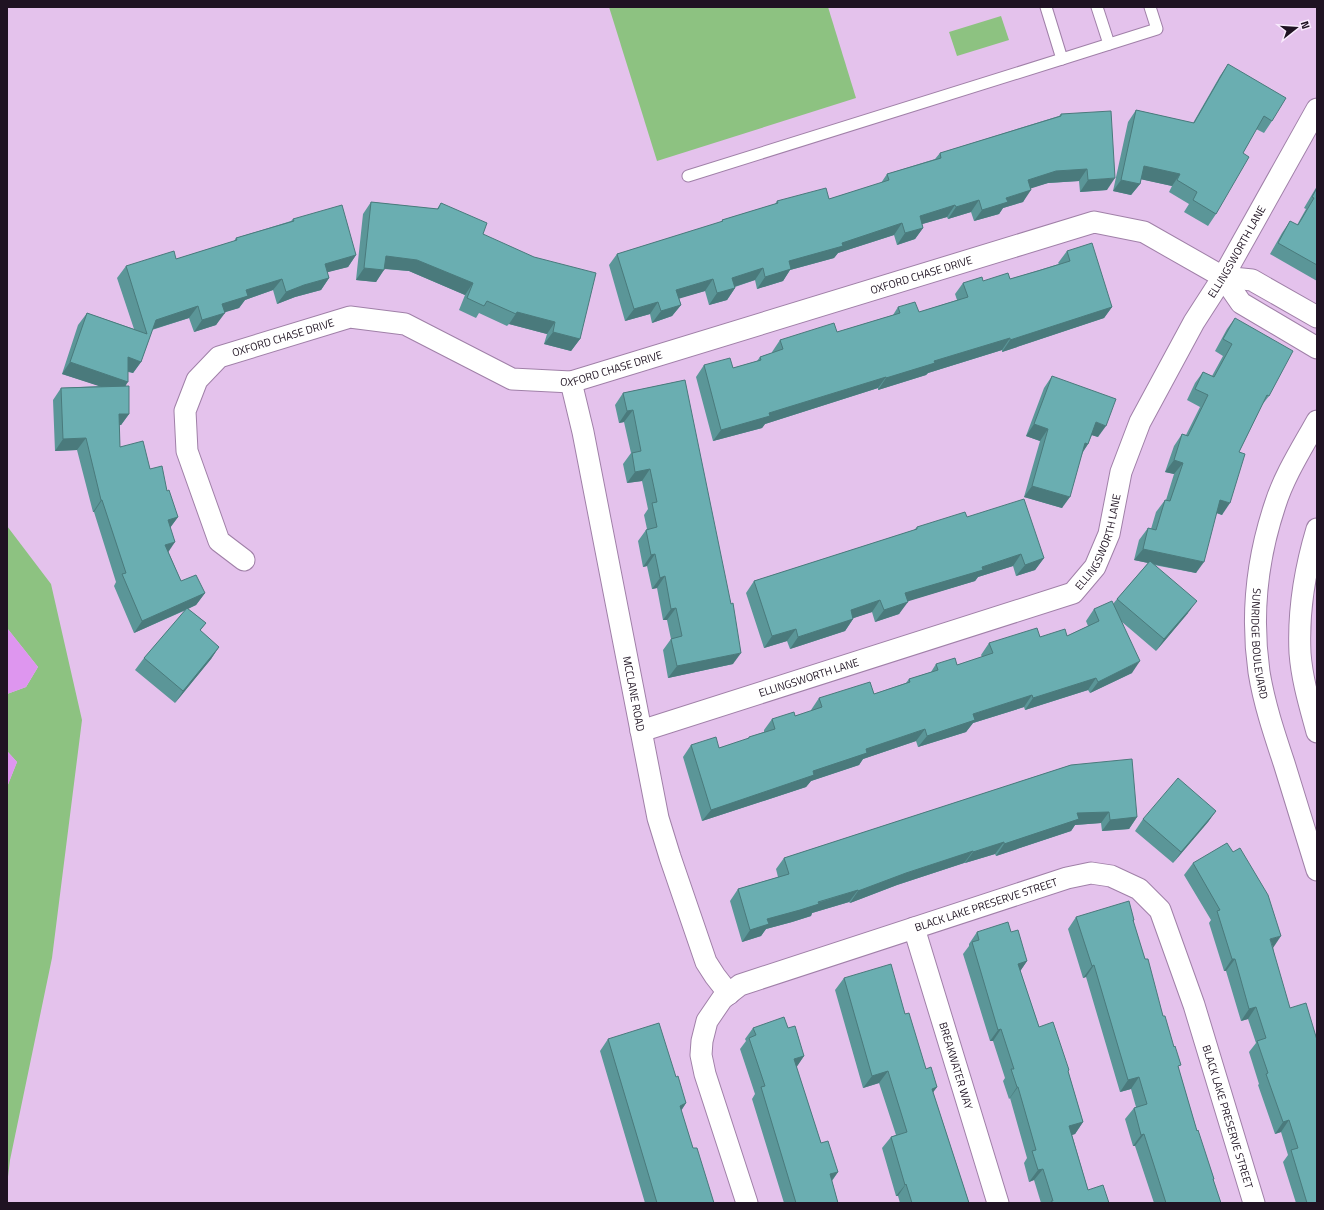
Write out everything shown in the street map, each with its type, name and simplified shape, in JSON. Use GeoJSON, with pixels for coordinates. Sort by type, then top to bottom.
{"type":"FeatureCollection","features":[{"type":"Feature","properties":{"kind":"street","name":"ELLINGSWORTH LANE"},"geometry":{"type":"LineString","coordinates":[[641,732],[1073,593],[1095,567],[1109,534],[1121,472],[1140,422],[1194,322],[1223,277],[1317,109]]}},
{"type":"Feature","properties":{"kind":"street","name":"OXFORD CHASE DRIVE"},"geometry":{"type":"LineString","coordinates":[[244,560],[219,541],[186,451],[185,410],[197,380],[219,357],[350,317],[405,324],[512,380],[571,382],[1094,222],[1144,232],[1223,277],[1252,280],[1308,312],[1287,330]]}},
{"type":"Feature","properties":{"kind":"street","name":"OXFORD CHASE DRIVE"},"geometry":{"type":"LineString","coordinates":[[1223,277],[1241,303],[1317,348]]}},
{"type":"Feature","properties":{"kind":"street","name":"MCCLANE ROAD"},"geometry":{"type":"LineString","coordinates":[[571,382],[583,432],[658,818],[706,962],[729,994]]}},
{"type":"Feature","properties":{"kind":"street","name":"SUNRIDGE BOULEVARD"},"geometry":{"type":"LineString","coordinates":[[1317,421],[1294,462],[1275,504],[1263,547],[1257,581],[1255,614],[1257,649],[1264,699],[1317,870]]}},
{"type":"Feature","properties":{"kind":"street"},"geometry":{"type":"LineString","coordinates":[[1317,529],[1310,551],[1304,581],[1300,624],[1300,654],[1304,680],[1317,732]]}},
{"type":"Feature","properties":{"kind":"street","name":"BLACK LAKE PRESERVE STREET"},"geometry":{"type":"LineString","coordinates":[[747,1203],[705,1074],[701,1055],[702,1041],[707,1021],[722,999],[740,985],[1067,878],[1091,873],[1111,876],[1139,889],[1160,910],[1194,1005],[1254,1203]]}},
{"type":"Feature","properties":{"kind":"street","name":"BREAKWATER WAY"},"geometry":{"type":"LineString","coordinates":[[914,928],[998,1203]]}},
{"type":"Feature","properties":{"kind":"lane"},"geometry":{"type":"LineString","coordinates":[[1046,7],[1062,59]]}},
{"type":"Feature","properties":{"kind":"lane"},"geometry":{"type":"LineString","coordinates":[[1097,7],[1109,44]]}},
{"type":"Feature","properties":{"kind":"lane"},"geometry":{"type":"LineString","coordinates":[[688,176],[1157,29],[1150,7]]}},
{"type":"Feature","properties":{"kind":"green space"},"geometry":{"type":"Polygon","coordinates":[[[609,7],[828,7],[856,98],[657,161],[609,7]]]}},
{"type":"Feature","properties":{"kind":"green space"},"geometry":{"type":"Polygon","coordinates":[[[1001,16],[1009,40],[957,56],[949,32],[1001,16]]]}},
{"type":"Feature","properties":{"kind":"green space"},"geometry":{"type":"Polygon","coordinates":[[[7,526],[51,584],[82,720],[52,958],[10,1160],[7,1185],[7,787],[17,762],[7,751],[7,694],[26,687],[38,667],[7,628],[7,526]]]}},
{"type":"Feature","properties":{"kind":"shaded area"},"geometry":{"type":"Polygon","coordinates":[[[7,628],[38,667],[26,687],[7,694],[7,628]]]}},
{"type":"Feature","properties":{"kind":"shaded area"},"geometry":{"type":"Polygon","coordinates":[[[7,751],[17,762],[7,787],[7,751]]]}},
{"type":"Feature","properties":{"kind":"building"},"geometry":{"type":"Polygon","coordinates":[[[1228,64],[1286,98],[1272,121],[1264,116],[1243,153],[1249,157],[1216,214],[1193,200],[1197,192],[1177,180],[1180,174],[1144,166],[1140,184],[1121,180],[1136,110],[1194,123],[1228,64]]]}},
{"type":"Feature","properties":{"kind":"building"},"geometry":{"type":"Polygon","coordinates":[[[1111,111],[1115,178],[1088,180],[1087,169],[1056,171],[1028,180],[1031,190],[1006,198],[1008,202],[982,210],[979,200],[956,207],[955,205],[920,216],[923,228],[905,233],[902,223],[842,243],[843,246],[789,261],[791,269],[765,277],[763,268],[732,278],[735,288],[717,293],[713,279],[676,290],[681,305],[661,311],[658,302],[634,309],[617,254],[778,203],[777,201],[826,188],[829,199],[889,180],[887,174],[941,158],[940,153],[1061,116],[1061,114],[1111,111]]]}},
{"type":"Feature","properties":{"kind":"building"},"geometry":{"type":"Polygon","coordinates":[[[1317,188],[1317,265],[1278,243],[1290,221],[1298,225],[1314,198],[1312,197],[1317,188]]]}},
{"type":"Feature","properties":{"kind":"building"},"geometry":{"type":"Polygon","coordinates":[[[371,202],[438,209],[441,203],[487,223],[483,234],[534,257],[596,273],[580,339],[553,332],[555,322],[517,312],[516,314],[487,301],[484,306],[467,298],[473,283],[417,260],[386,256],[384,270],[364,268],[371,202]]]}},
{"type":"Feature","properties":{"kind":"building"},"geometry":{"type":"Polygon","coordinates":[[[342,205],[356,255],[325,264],[329,278],[286,292],[282,279],[246,290],[248,296],[222,304],[225,313],[202,320],[198,306],[156,320],[141,362],[128,357],[128,382],[70,362],[87,313],[147,334],[126,266],[174,251],[176,259],[237,240],[236,238],[294,221],[293,219],[342,205]]]}},
{"type":"Feature","properties":{"kind":"building"},"geometry":{"type":"Polygon","coordinates":[[[1092,243],[1112,307],[1010,340],[1010,338],[934,361],[935,363],[769,413],[770,416],[721,430],[704,365],[730,358],[733,368],[761,360],[760,357],[783,349],[780,340],[834,323],[837,332],[900,313],[898,307],[915,302],[919,312],[968,297],[963,283],[982,277],[983,281],[1008,273],[1010,279],[1041,270],[1070,261],[1067,251],[1092,243]]]}},
{"type":"Feature","properties":{"kind":"building"},"geometry":{"type":"Polygon","coordinates":[[[1235,318],[1293,351],[1269,396],[1267,395],[1239,452],[1245,454],[1230,503],[1220,500],[1204,562],[1143,549],[1148,528],[1156,530],[1165,500],[1170,501],[1183,463],[1174,460],[1182,434],[1188,436],[1208,395],[1195,389],[1203,372],[1214,377],[1232,344],[1223,339],[1235,318]]]}},
{"type":"Feature","properties":{"kind":"building"},"geometry":{"type":"Polygon","coordinates":[[[1052,376],[1116,399],[1106,426],[1096,422],[1088,444],[1085,443],[1070,497],[1032,486],[1048,429],[1034,424],[1052,376]]]}},
{"type":"Feature","properties":{"kind":"building"},"geometry":{"type":"Polygon","coordinates":[[[685,380],[731,604],[733,603],[741,653],[677,666],[671,639],[682,636],[676,608],[671,609],[665,576],[660,578],[655,554],[651,555],[646,530],[657,527],[652,503],[657,502],[650,469],[635,472],[632,453],[641,451],[633,410],[627,411],[623,393],[685,380]]]}},
{"type":"Feature","properties":{"kind":"building"},"geometry":{"type":"Polygon","coordinates":[[[129,386],[129,414],[119,414],[120,447],[143,441],[150,469],[162,466],[167,491],[169,490],[178,517],[168,520],[175,542],[165,545],[181,581],[196,575],[205,593],[142,621],[122,574],[126,573],[101,500],[86,438],[63,439],[61,388],[129,386]]]}},
{"type":"Feature","properties":{"kind":"building"},"geometry":{"type":"Polygon","coordinates":[[[1024,499],[1044,558],[1025,565],[1021,554],[982,567],[983,570],[905,593],[908,602],[884,610],[880,600],[851,610],[853,619],[798,637],[796,629],[772,636],[754,581],[917,529],[917,527],[965,512],[967,517],[1024,499]]]}},
{"type":"Feature","properties":{"kind":"building"},"geometry":{"type":"Polygon","coordinates":[[[1150,561],[1197,601],[1164,639],[1117,599],[1150,561]]]}},
{"type":"Feature","properties":{"kind":"building"},"geometry":{"type":"Polygon","coordinates":[[[1112,601],[1140,661],[1098,682],[1096,678],[1033,698],[1032,695],[973,714],[975,720],[927,736],[925,729],[866,749],[867,753],[813,771],[814,775],[711,810],[691,745],[716,737],[719,748],[749,738],[775,729],[772,719],[794,712],[795,716],[822,707],[819,698],[870,682],[874,694],[910,682],[909,679],[938,670],[936,664],[955,658],[957,665],[993,653],[989,643],[1037,628],[1040,637],[1065,629],[1067,636],[1099,621],[1094,609],[1112,601]]]}},
{"type":"Feature","properties":{"kind":"building"},"geometry":{"type":"Polygon","coordinates":[[[187,608],[206,623],[200,630],[219,647],[183,691],[144,658],[187,608]]]}},
{"type":"Feature","properties":{"kind":"building"},"geometry":{"type":"Polygon","coordinates":[[[1132,759],[1137,817],[1110,820],[1109,812],[1077,813],[1079,819],[1004,844],[1004,842],[973,851],[906,873],[858,891],[818,902],[819,904],[767,919],[769,924],[750,930],[738,889],[789,874],[784,858],[1071,765],[1132,759]]]}},
{"type":"Feature","properties":{"kind":"building"},"geometry":{"type":"Polygon","coordinates":[[[1178,778],[1216,811],[1181,852],[1143,819],[1178,778]]]}},
{"type":"Feature","properties":{"kind":"building"},"geometry":{"type":"Polygon","coordinates":[[[1227,843],[1233,852],[1240,848],[1268,895],[1281,936],[1270,939],[1290,1008],[1306,1003],[1317,1040],[1317,1203],[1307,1203],[1291,1150],[1298,1148],[1289,1120],[1283,1122],[1266,1074],[1268,1073],[1257,1041],[1266,1038],[1256,1007],[1249,1009],[1235,959],[1232,959],[1217,911],[1220,910],[1193,863],[1227,843]]]}},
{"type":"Feature","properties":{"kind":"building"},"geometry":{"type":"Polygon","coordinates":[[[1129,901],[1145,959],[1148,959],[1163,1016],[1165,1016],[1181,1065],[1178,1066],[1197,1131],[1198,1130],[1221,1203],[1166,1203],[1144,1134],[1141,1135],[1134,1108],[1147,1104],[1139,1077],[1128,1080],[1094,965],[1092,966],[1076,917],[1129,901]]]}},
{"type":"Feature","properties":{"kind":"building"},"geometry":{"type":"Polygon","coordinates":[[[1008,922],[1011,932],[1018,930],[1027,961],[1018,964],[1039,1027],[1053,1022],[1069,1070],[1068,1071],[1083,1122],[1069,1126],[1088,1190],[1103,1185],[1109,1203],[1052,1203],[1051,1201],[1053,1201],[1043,1169],[1038,1170],[1032,1151],[1036,1150],[1018,1087],[1011,1069],[1014,1069],[1001,1029],[998,1030],[972,942],[979,940],[977,932],[1008,922]]]}},
{"type":"Feature","properties":{"kind":"building"},"geometry":{"type":"Polygon","coordinates":[[[891,964],[905,1014],[909,1013],[926,1069],[931,1067],[937,1087],[932,1089],[969,1203],[912,1203],[906,1184],[905,1185],[891,1137],[907,1132],[888,1071],[872,1076],[844,978],[891,964]]]}},
{"type":"Feature","properties":{"kind":"building"},"geometry":{"type":"Polygon","coordinates":[[[784,1017],[788,1028],[795,1026],[804,1056],[794,1059],[821,1143],[828,1141],[838,1172],[830,1174],[838,1203],[796,1203],[761,1087],[765,1086],[749,1038],[756,1035],[753,1028],[784,1017]]]}},
{"type":"Feature","properties":{"kind":"building"},"geometry":{"type":"Polygon","coordinates":[[[659,1023],[686,1103],[680,1106],[693,1148],[697,1148],[714,1203],[657,1203],[608,1039],[659,1023]]]}}]}
